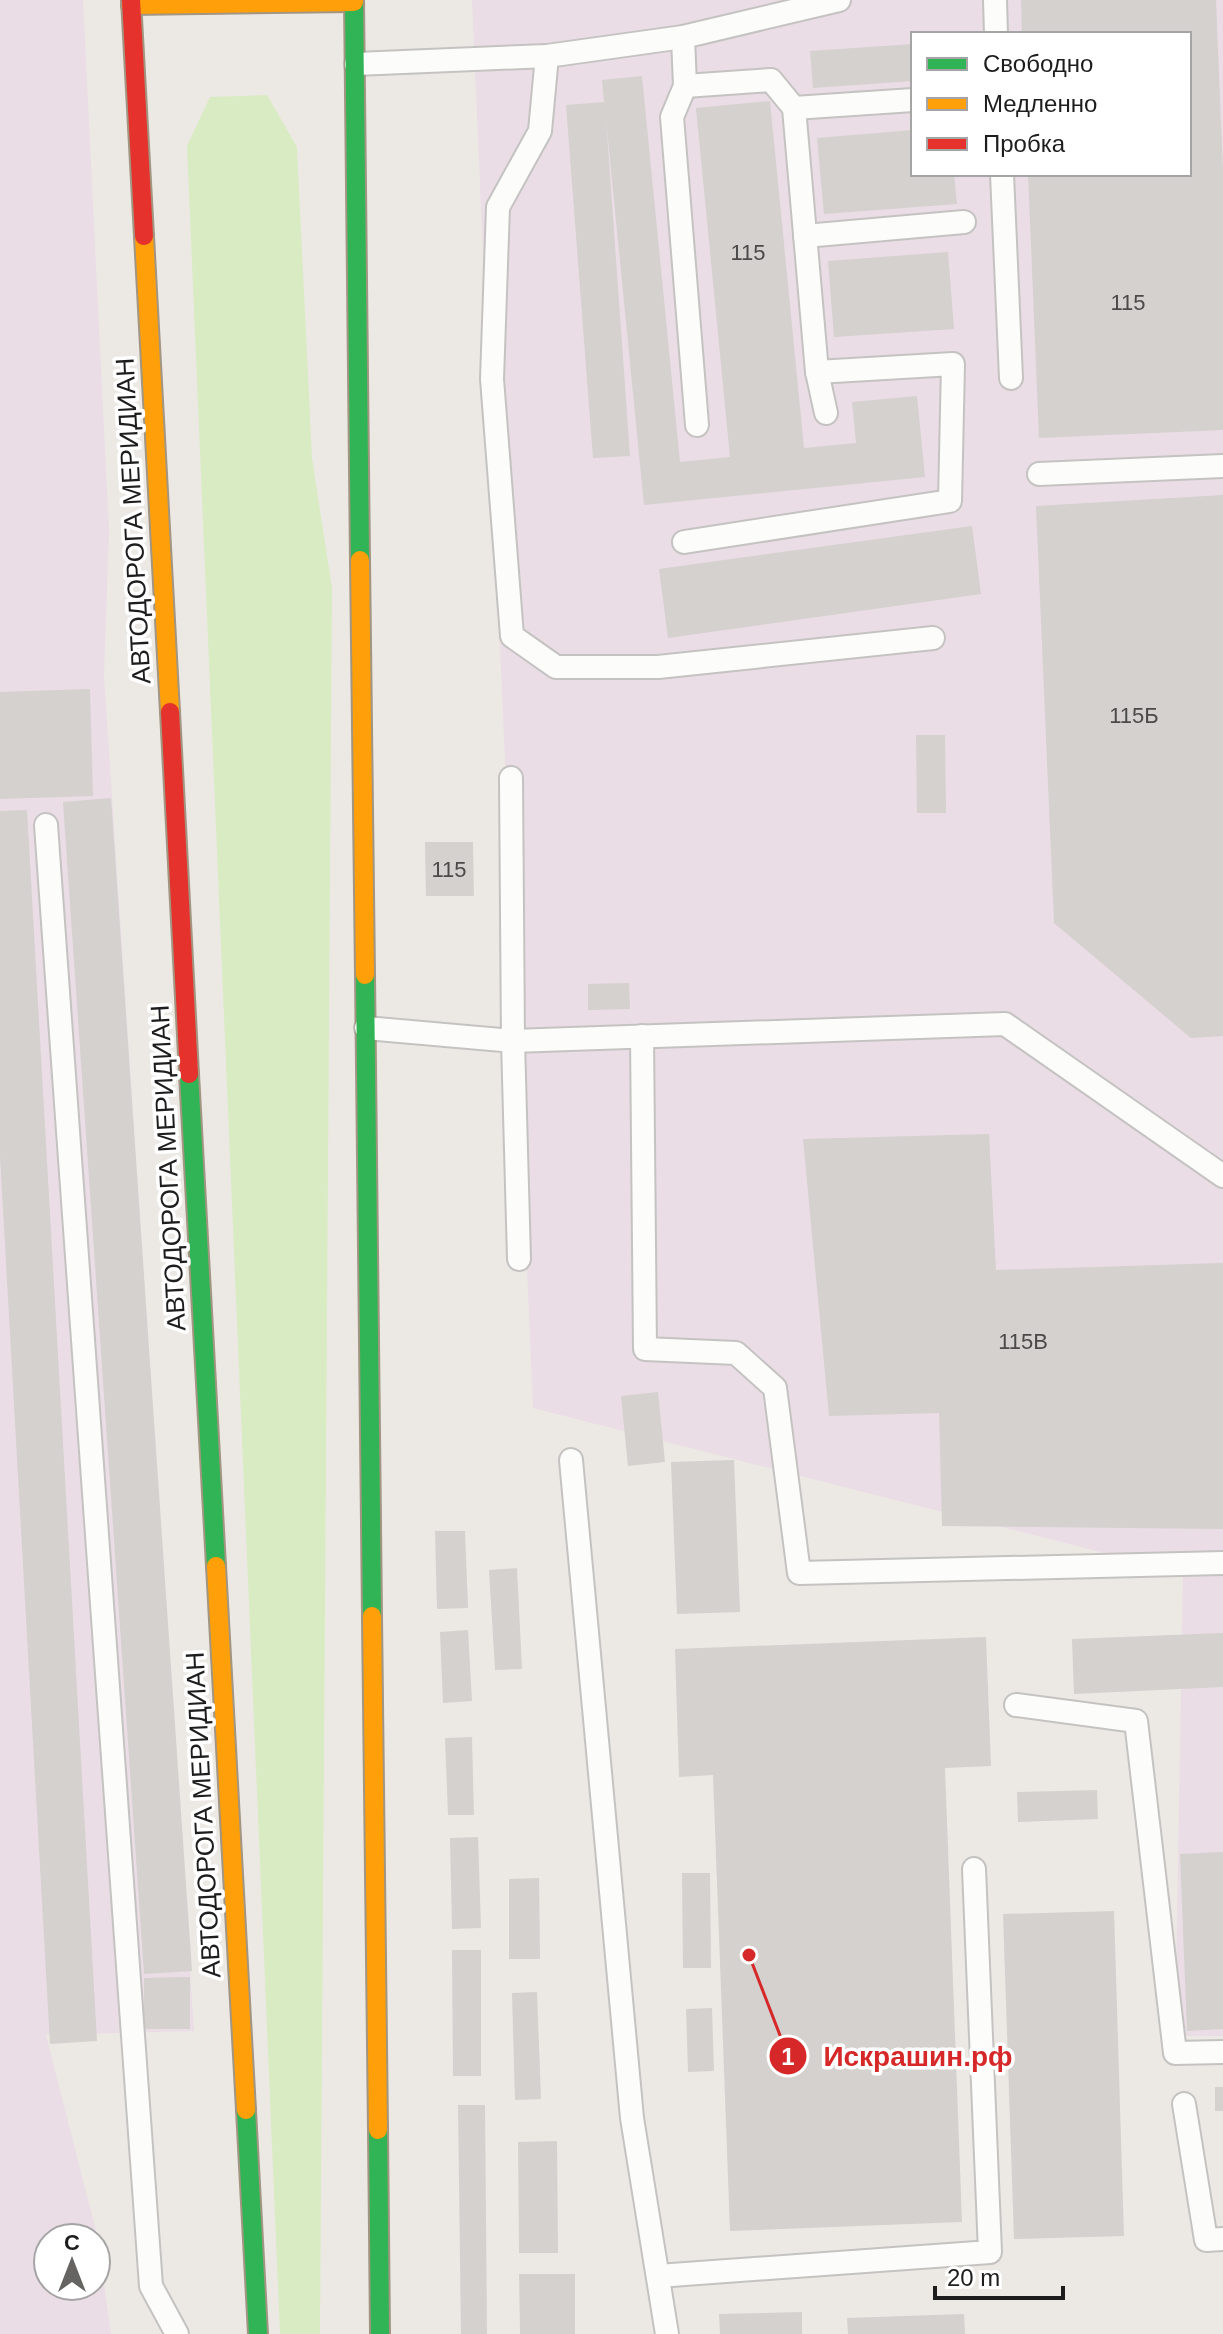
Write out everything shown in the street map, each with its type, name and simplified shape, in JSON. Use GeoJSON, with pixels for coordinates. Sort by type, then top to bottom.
{"type":"FeatureCollection","features":[{"type":"Feature","properties":{"kind":"main road"},"geometry":{"type":"LineString","coordinates":[[131,2],[354,1],[380,2334]]}},
{"type":"Feature","properties":{"kind":"main road","name":"АВТОДОРОГА МЕРИДИАН"},"geometry":{"type":"LineString","coordinates":[[131,2],[258,2334]]}},
{"type":"Feature","properties":{"kind":"lane"},"geometry":{"type":"LineString","coordinates":[[995,0],[996,32]]}},
{"type":"Feature","properties":{"kind":"lane"},"geometry":{"type":"LineString","coordinates":[[356,64],[547,56],[683,37],[832,1]]}},
{"type":"Feature","properties":{"kind":"lane"},"geometry":{"type":"LineString","coordinates":[[683,37],[685,86],[672,117],[697,425]]}},
{"type":"Feature","properties":{"kind":"lane"},"geometry":{"type":"LineString","coordinates":[[547,56],[540,131],[498,207],[492,379],[512,636],[556,667],[658,667],[933,638]]}},
{"type":"Feature","properties":{"kind":"lane"},"geometry":{"type":"LineString","coordinates":[[685,86],[771,80],[794,108],[817,372],[826,413]]}},
{"type":"Feature","properties":{"kind":"lane"},"geometry":{"type":"LineString","coordinates":[[794,108],[911,100]]}},
{"type":"Feature","properties":{"kind":"lane"},"geometry":{"type":"LineString","coordinates":[[1002,176],[1011,378]]}},
{"type":"Feature","properties":{"kind":"lane"},"geometry":{"type":"LineString","coordinates":[[805,236],[964,222]]}},
{"type":"Feature","properties":{"kind":"lane"},"geometry":{"type":"LineString","coordinates":[[684,542],[950,501],[953,364],[817,372]]}},
{"type":"Feature","properties":{"kind":"lane"},"geometry":{"type":"LineString","coordinates":[[1039,474],[1223,466]]}},
{"type":"Feature","properties":{"kind":"lane"},"geometry":{"type":"LineString","coordinates":[[511,778],[519,1259]]}},
{"type":"Feature","properties":{"kind":"lane"},"geometry":{"type":"LineString","coordinates":[[46,825],[151,2286],[177,2334]]}},
{"type":"Feature","properties":{"kind":"lane"},"geometry":{"type":"LineString","coordinates":[[366,1028],[513,1041],[1005,1024],[1223,1176]]}},
{"type":"Feature","properties":{"kind":"lane"},"geometry":{"type":"LineString","coordinates":[[642,1036],[645,1349],[736,1353],[775,1388],[799,1573],[1223,1563]]}},
{"type":"Feature","properties":{"kind":"lane"},"geometry":{"type":"LineString","coordinates":[[571,1460],[632,2118],[667,2334]]}},
{"type":"Feature","properties":{"kind":"lane"},"geometry":{"type":"LineString","coordinates":[[1016,1705],[1136,1721],[1175,2053],[1223,2052]]}},
{"type":"Feature","properties":{"kind":"lane"},"geometry":{"type":"LineString","coordinates":[[658,2276],[990,2252],[974,1869]]}},
{"type":"Feature","properties":{"kind":"lane"},"geometry":{"type":"LineString","coordinates":[[1184,2104],[1206,2240],[1223,2239]]}},
{"type":"Feature","properties":{"kind":"shaded area"},"geometry":{"type":"Polygon","coordinates":[[[0,0],[83,0],[109,531],[104,676],[194,2031],[46,2035],[94,2222],[32,2222],[32,2302],[106,2302],[111,2334],[0,2334],[0,0]]]}},
{"type":"Feature","properties":{"kind":"shaded area"},"geometry":{"type":"Polygon","coordinates":[[[472,0],[1223,0],[1223,2036],[1175,2036],[1183,1573],[533,1408],[472,0]]]}},
{"type":"Feature","properties":{"kind":"green space"},"geometry":{"type":"Polygon","coordinates":[[[267,95],[297,147],[312,458],[332,588],[320,2334],[280,2334],[187,146],[210,97],[267,95]]]}},
{"type":"Feature","properties":{"kind":"building"},"geometry":{"type":"Polygon","coordinates":[[[1021,0],[1216,0],[1223,171],[1223,430],[1039,438],[1028,176],[1191,176],[1191,32],[1022,32],[1021,0]]]}},
{"type":"Feature","properties":{"kind":"building"},"geometry":{"type":"Polygon","coordinates":[[[911,44],[911,81],[813,88],[810,51],[911,44]]]}},
{"type":"Feature","properties":{"kind":"building"},"geometry":{"type":"Polygon","coordinates":[[[642,76],[680,462],[730,457],[696,108],[770,101],[804,448],[856,443],[852,402],[917,396],[925,477],[644,505],[606,119],[630,456],[593,458],[566,105],[604,102],[602,80],[642,76]]]}},
{"type":"Feature","properties":{"kind":"building"},"geometry":{"type":"Polygon","coordinates":[[[911,130],[911,176],[954,176],[957,204],[824,214],[817,138],[911,130]]]}},
{"type":"Feature","properties":{"kind":"building"},"geometry":{"type":"Polygon","coordinates":[[[948,252],[954,329],[834,337],[828,261],[948,252]]]}},
{"type":"Feature","properties":{"kind":"building"},"geometry":{"type":"Polygon","coordinates":[[[1223,495],[1223,1036],[1191,1038],[1054,923],[1036,506],[1223,495]]]}},
{"type":"Feature","properties":{"kind":"building"},"geometry":{"type":"Polygon","coordinates":[[[972,526],[981,594],[668,638],[659,569],[972,526]]]}},
{"type":"Feature","properties":{"kind":"building"},"geometry":{"type":"Polygon","coordinates":[[[90,689],[93,796],[0,799],[0,692],[90,689]]]}},
{"type":"Feature","properties":{"kind":"building"},"geometry":{"type":"Polygon","coordinates":[[[916,735],[945,735],[946,813],[917,813],[916,735]]]}},
{"type":"Feature","properties":{"kind":"building"},"geometry":{"type":"Polygon","coordinates":[[[111,798],[192,1971],[144,1974],[63,802],[111,798]]]}},
{"type":"Feature","properties":{"kind":"building"},"geometry":{"type":"Polygon","coordinates":[[[27,810],[97,2041],[50,2044],[0,1156],[0,811],[27,810]]]}},
{"type":"Feature","properties":{"kind":"building"},"geometry":{"type":"Polygon","coordinates":[[[425,842],[473,842],[474,896],[426,896],[425,842]]]}},
{"type":"Feature","properties":{"kind":"building"},"geometry":{"type":"Polygon","coordinates":[[[629,983],[630,1009],[588,1010],[588,984],[629,983]]]}},
{"type":"Feature","properties":{"kind":"building"},"geometry":{"type":"Polygon","coordinates":[[[989,1134],[996,1270],[1223,1263],[1223,1529],[942,1526],[939,1413],[829,1416],[803,1139],[989,1134]]]}},
{"type":"Feature","properties":{"kind":"building"},"geometry":{"type":"Polygon","coordinates":[[[658,1392],[665,1462],[628,1466],[621,1396],[658,1392]]]}},
{"type":"Feature","properties":{"kind":"building"},"geometry":{"type":"Polygon","coordinates":[[[734,1460],[740,1612],[677,1614],[671,1462],[734,1460]]]}},
{"type":"Feature","properties":{"kind":"building"},"geometry":{"type":"Polygon","coordinates":[[[435,1531],[465,1531],[468,1608],[437,1609],[435,1531]]]}},
{"type":"Feature","properties":{"kind":"building"},"geometry":{"type":"Polygon","coordinates":[[[517,1568],[522,1669],[495,1670],[489,1570],[517,1568]]]}},
{"type":"Feature","properties":{"kind":"building"},"geometry":{"type":"Polygon","coordinates":[[[468,1630],[472,1701],[443,1703],[440,1632],[468,1630]]]}},
{"type":"Feature","properties":{"kind":"building"},"geometry":{"type":"Polygon","coordinates":[[[1223,1633],[1223,1687],[1074,1694],[1072,1639],[1223,1633]]]}},
{"type":"Feature","properties":{"kind":"building"},"geometry":{"type":"Polygon","coordinates":[[[986,1637],[991,1766],[945,1768],[962,2222],[730,2231],[713,1775],[679,1777],[675,1649],[986,1637]]]}},
{"type":"Feature","properties":{"kind":"building"},"geometry":{"type":"Polygon","coordinates":[[[472,1737],[474,1815],[448,1815],[445,1738],[472,1737]]]}},
{"type":"Feature","properties":{"kind":"building"},"geometry":{"type":"Polygon","coordinates":[[[1097,1790],[1098,1819],[1018,1822],[1017,1792],[1097,1790]]]}},
{"type":"Feature","properties":{"kind":"building"},"geometry":{"type":"Polygon","coordinates":[[[478,1837],[481,1928],[452,1929],[450,1838],[478,1837]]]}},
{"type":"Feature","properties":{"kind":"building"},"geometry":{"type":"Polygon","coordinates":[[[1223,1852],[1223,2029],[1187,2031],[1180,1854],[1223,1852]]]}},
{"type":"Feature","properties":{"kind":"building"},"geometry":{"type":"Polygon","coordinates":[[[682,1873],[710,1873],[711,1968],[683,1968],[682,1873]]]}},
{"type":"Feature","properties":{"kind":"building"},"geometry":{"type":"Polygon","coordinates":[[[539,1878],[540,1959],[509,1959],[509,1879],[539,1878]]]}},
{"type":"Feature","properties":{"kind":"building"},"geometry":{"type":"Polygon","coordinates":[[[1114,1911],[1124,2236],[1014,2239],[1003,1914],[1114,1911]]]}},
{"type":"Feature","properties":{"kind":"building"},"geometry":{"type":"Polygon","coordinates":[[[452,1950],[481,1950],[481,2076],[453,2076],[452,1950]]]}},
{"type":"Feature","properties":{"kind":"building"},"geometry":{"type":"Polygon","coordinates":[[[190,1977],[190,2029],[144,2029],[144,1978],[190,1977]]]}},
{"type":"Feature","properties":{"kind":"building"},"geometry":{"type":"Polygon","coordinates":[[[537,1992],[541,2099],[515,2100],[512,1993],[537,1992]]]}},
{"type":"Feature","properties":{"kind":"building"},"geometry":{"type":"Polygon","coordinates":[[[712,2008],[714,2071],[688,2072],[686,2009],[712,2008]]]}},
{"type":"Feature","properties":{"kind":"building"},"geometry":{"type":"Polygon","coordinates":[[[1215,2087],[1223,2087],[1223,2111],[1215,2111],[1215,2087]]]}},
{"type":"Feature","properties":{"kind":"building"},"geometry":{"type":"Polygon","coordinates":[[[458,2105],[485,2105],[487,2334],[461,2334],[458,2105]]]}},
{"type":"Feature","properties":{"kind":"building"},"geometry":{"type":"Polygon","coordinates":[[[557,2141],[558,2253],[519,2253],[518,2142],[557,2141]]]}},
{"type":"Feature","properties":{"kind":"building"},"geometry":{"type":"Polygon","coordinates":[[[519,2274],[575,2274],[575,2334],[520,2334],[519,2274]]]}},
{"type":"Feature","properties":{"kind":"building"},"geometry":{"type":"Polygon","coordinates":[[[802,2312],[802,2334],[720,2334],[719,2314],[802,2312]]]}},
{"type":"Feature","properties":{"kind":"building"},"geometry":{"type":"Polygon","coordinates":[[[964,2314],[965,2334],[848,2334],[847,2318],[964,2314]]]}},
{"type":"Feature","properties":{"kind":"traffic: fast"},"geometry":{"type":"LineString","coordinates":[[354,0],[360,560]]}},
{"type":"Feature","properties":{"kind":"traffic: fast"},"geometry":{"type":"LineString","coordinates":[[365,975],[372,1616]]}},
{"type":"Feature","properties":{"kind":"traffic: fast"},"geometry":{"type":"LineString","coordinates":[[189,1074],[216,1566]]}},
{"type":"Feature","properties":{"kind":"traffic: fast"},"geometry":{"type":"LineString","coordinates":[[246,2110],[258,2334]]}},
{"type":"Feature","properties":{"kind":"traffic: fast"},"geometry":{"type":"LineString","coordinates":[[378,2130],[380,2334]]}},
{"type":"Feature","properties":{"kind":"traffic: slow"},"geometry":{"type":"LineString","coordinates":[[131,5],[354,2]]}},
{"type":"Feature","properties":{"kind":"traffic: slow"},"geometry":{"type":"LineString","coordinates":[[144,236],[170,712]]}},
{"type":"Feature","properties":{"kind":"traffic: slow"},"geometry":{"type":"LineString","coordinates":[[360,560],[365,975]]}},
{"type":"Feature","properties":{"kind":"traffic: slow"},"geometry":{"type":"LineString","coordinates":[[216,1566],[246,2110]]}},
{"type":"Feature","properties":{"kind":"traffic: slow"},"geometry":{"type":"LineString","coordinates":[[372,1616],[378,2130]]}},
{"type":"Feature","properties":{"kind":"traffic: jam"},"geometry":{"type":"LineString","coordinates":[[131,0],[144,236]]}},
{"type":"Feature","properties":{"kind":"traffic: jam"},"geometry":{"type":"LineString","coordinates":[[170,712],[189,1074]]}},
{"type":"Feature","properties":{"kind":"place","name":"Искрашин.рф"},"geometry":{"type":"Point","coordinates":[749,1955]}}]}
